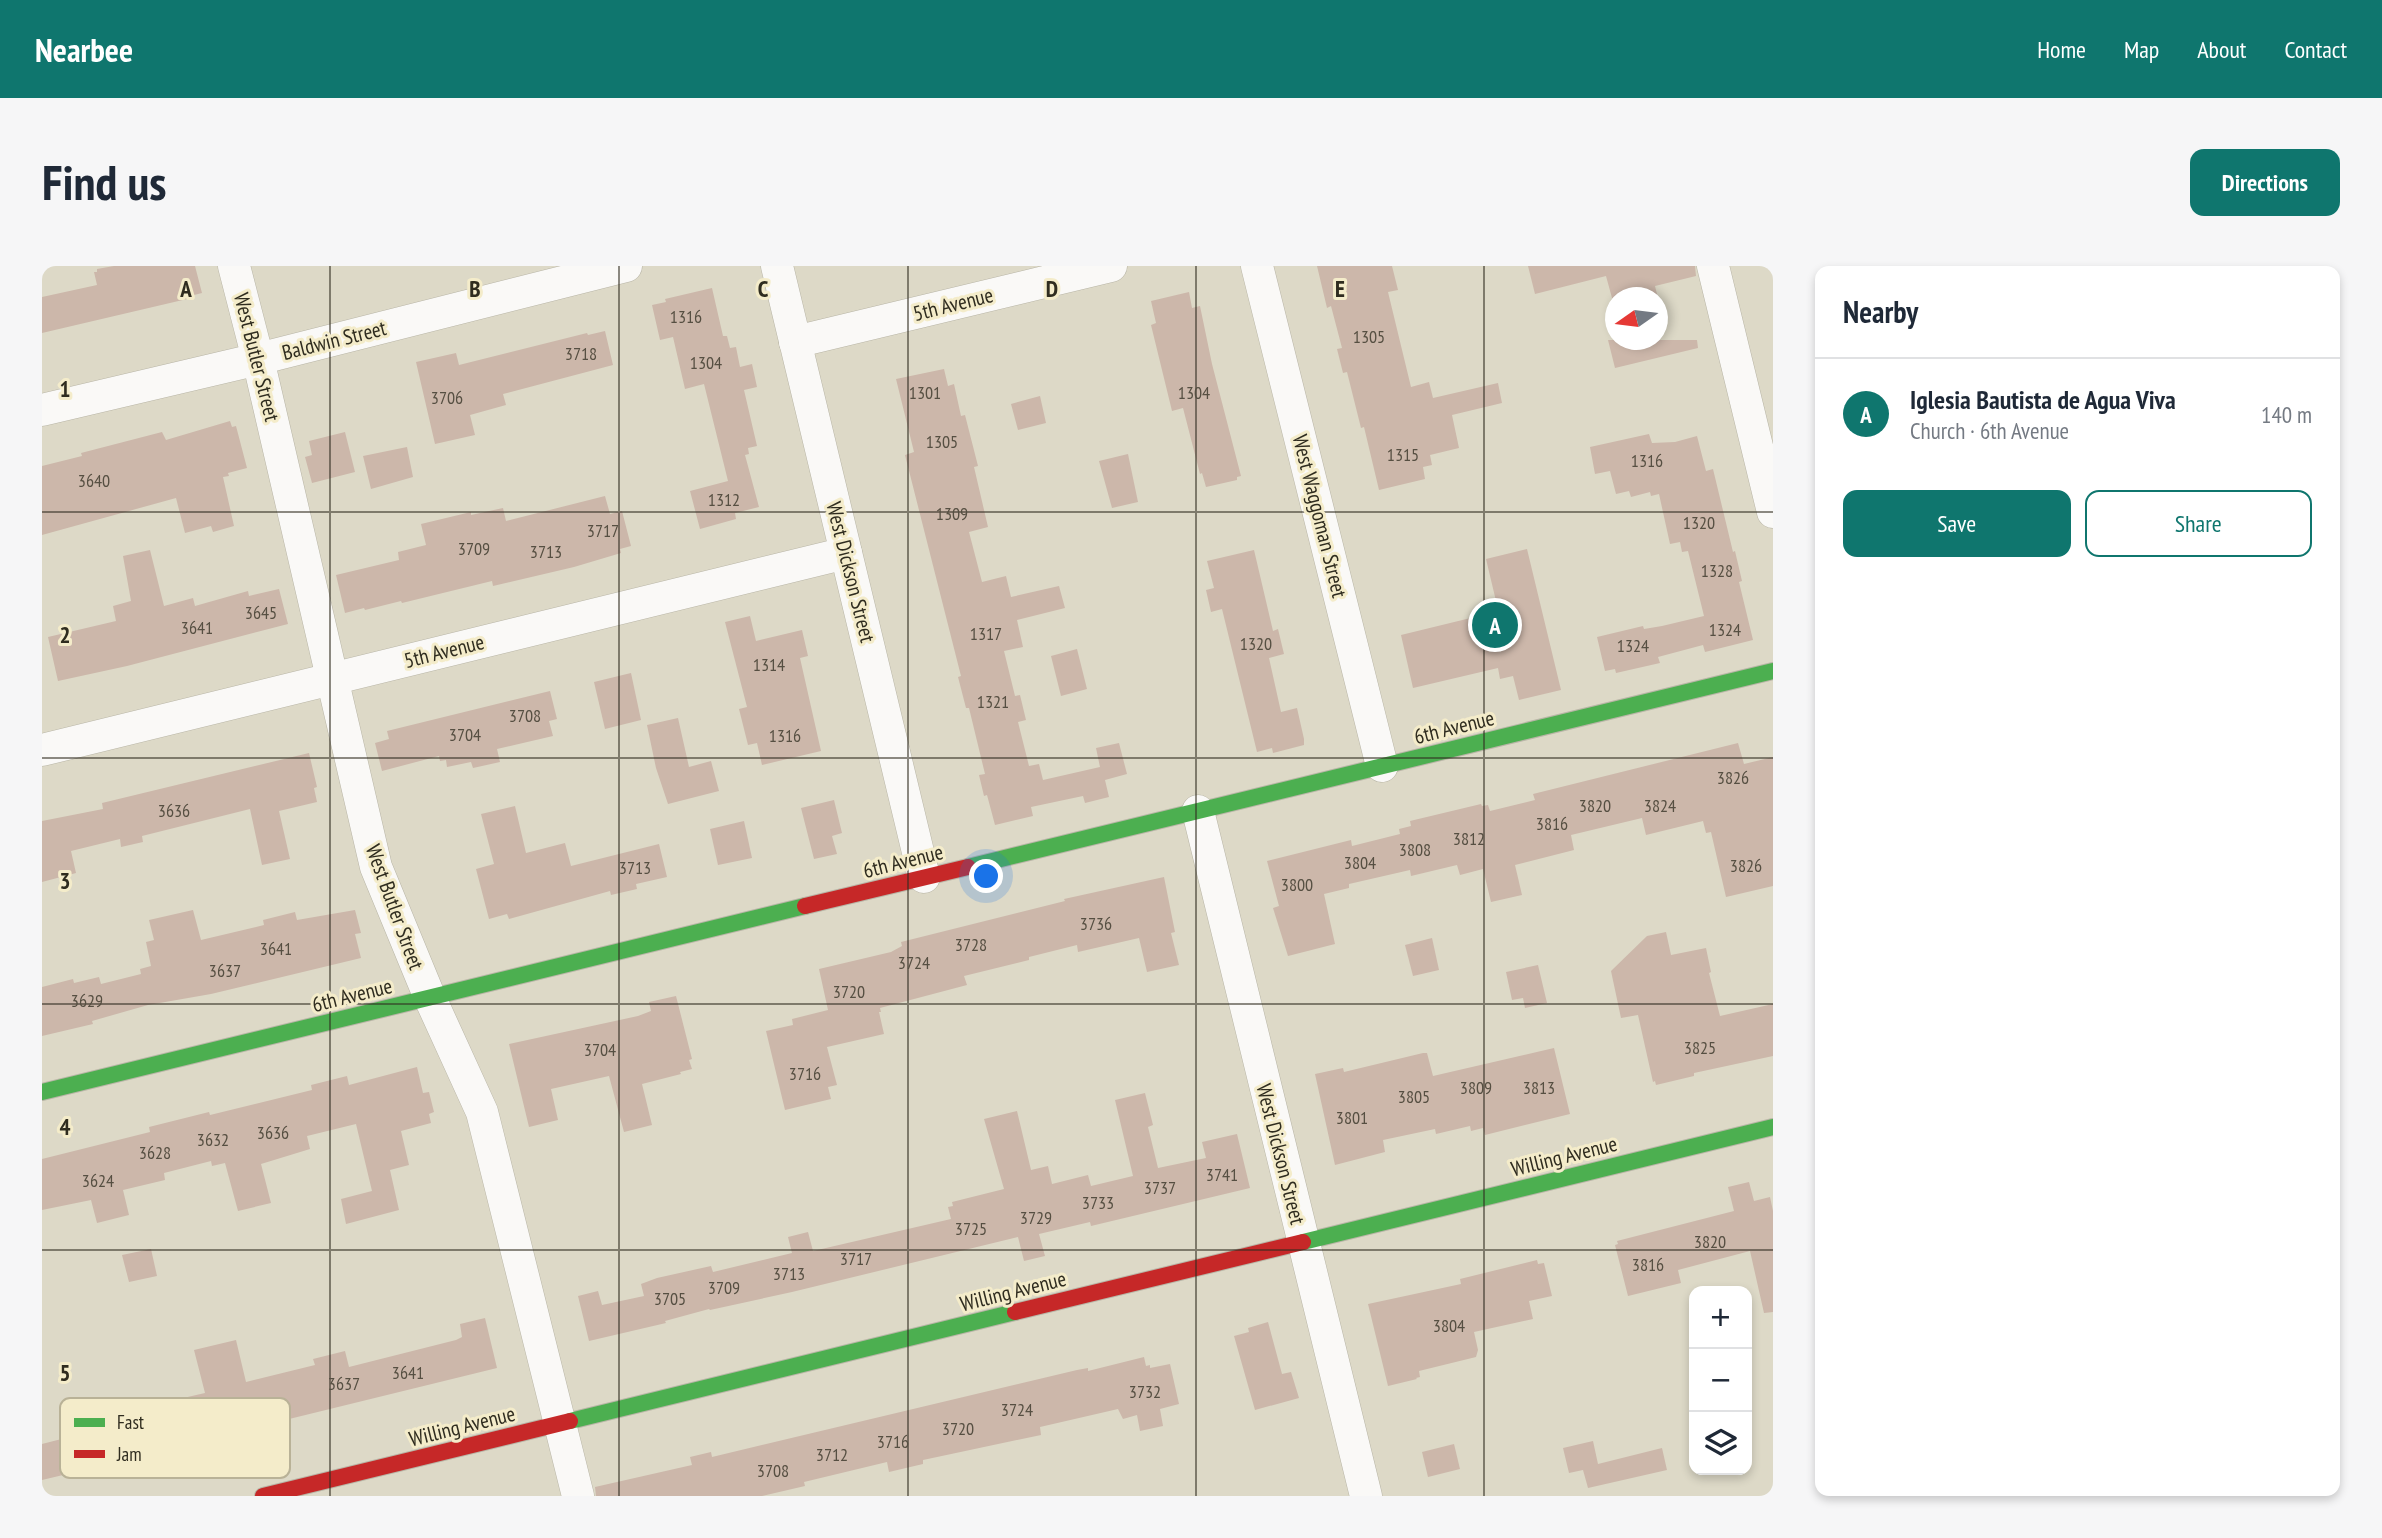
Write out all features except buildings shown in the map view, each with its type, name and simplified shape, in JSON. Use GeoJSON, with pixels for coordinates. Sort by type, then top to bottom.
{"type":"FeatureCollection","features":[{"type":"Feature","properties":{"kind":"street","name":"West Butler Street"},"geometry":{"type":"LineString","coordinates":[[234,266],[376,867],[429,998],[482,1112],[578,1496]]}},
{"type":"Feature","properties":{"kind":"street","name":"Baldwin Street"},"geometry":{"type":"LineString","coordinates":[[42,410],[258,359],[625,266]]}},
{"type":"Feature","properties":{"kind":"street","name":"West Dickson Street"},"geometry":{"type":"LineString","coordinates":[[777,266],[924,877]]}},
{"type":"Feature","properties":{"kind":"street","name":"5th Avenue"},"geometry":{"type":"LineString","coordinates":[[795,342],[1111,266]]}},
{"type":"Feature","properties":{"kind":"street","name":"West Waggoman Street"},"geometry":{"type":"LineString","coordinates":[[1258,266],[1382,766]]}},
{"type":"Feature","properties":{"kind":"street"},"geometry":{"type":"LineString","coordinates":[[1713,266],[1773,512]]}},
{"type":"Feature","properties":{"kind":"street","name":"5th Avenue"},"geometry":{"type":"LineString","coordinates":[[42,750],[846,553]]}},
{"type":"Feature","properties":{"kind":"street","name":"6th Avenue"},"geometry":{"type":"LineString","coordinates":[[42,1092],[1773,671]]}},
{"type":"Feature","properties":{"kind":"street","name":"West Dickson Street"},"geometry":{"type":"LineString","coordinates":[[1198,811],[1366,1496]]}},
{"type":"Feature","properties":{"kind":"street","name":"Willing Avenue"},"geometry":{"type":"LineString","coordinates":[[263,1496],[1773,1127]]}},
{"type":"Feature","properties":{"kind":"traffic: fast"},"geometry":{"type":"LineString","coordinates":[[968,867],[1773,671]]}},
{"type":"Feature","properties":{"kind":"traffic: fast"},"geometry":{"type":"LineString","coordinates":[[42,1092],[805,906]]}},
{"type":"Feature","properties":{"kind":"traffic: fast"},"geometry":{"type":"LineString","coordinates":[[1303,1242],[1773,1127]]}},
{"type":"Feature","properties":{"kind":"traffic: fast"},"geometry":{"type":"LineString","coordinates":[[570,1421],[1015,1312]]}},
{"type":"Feature","properties":{"kind":"traffic: jam"},"geometry":{"type":"LineString","coordinates":[[805,906],[968,867]]}},
{"type":"Feature","properties":{"kind":"traffic: jam"},"geometry":{"type":"LineString","coordinates":[[1015,1312],[1303,1242]]}},
{"type":"Feature","properties":{"kind":"traffic: jam"},"geometry":{"type":"LineString","coordinates":[[263,1496],[570,1421]]}},
{"type":"Feature","properties":{"kind":"place","name":"Iglesia Bautista de Agua Viva"},"geometry":{"type":"Point","coordinates":[1495,625]}}]}
